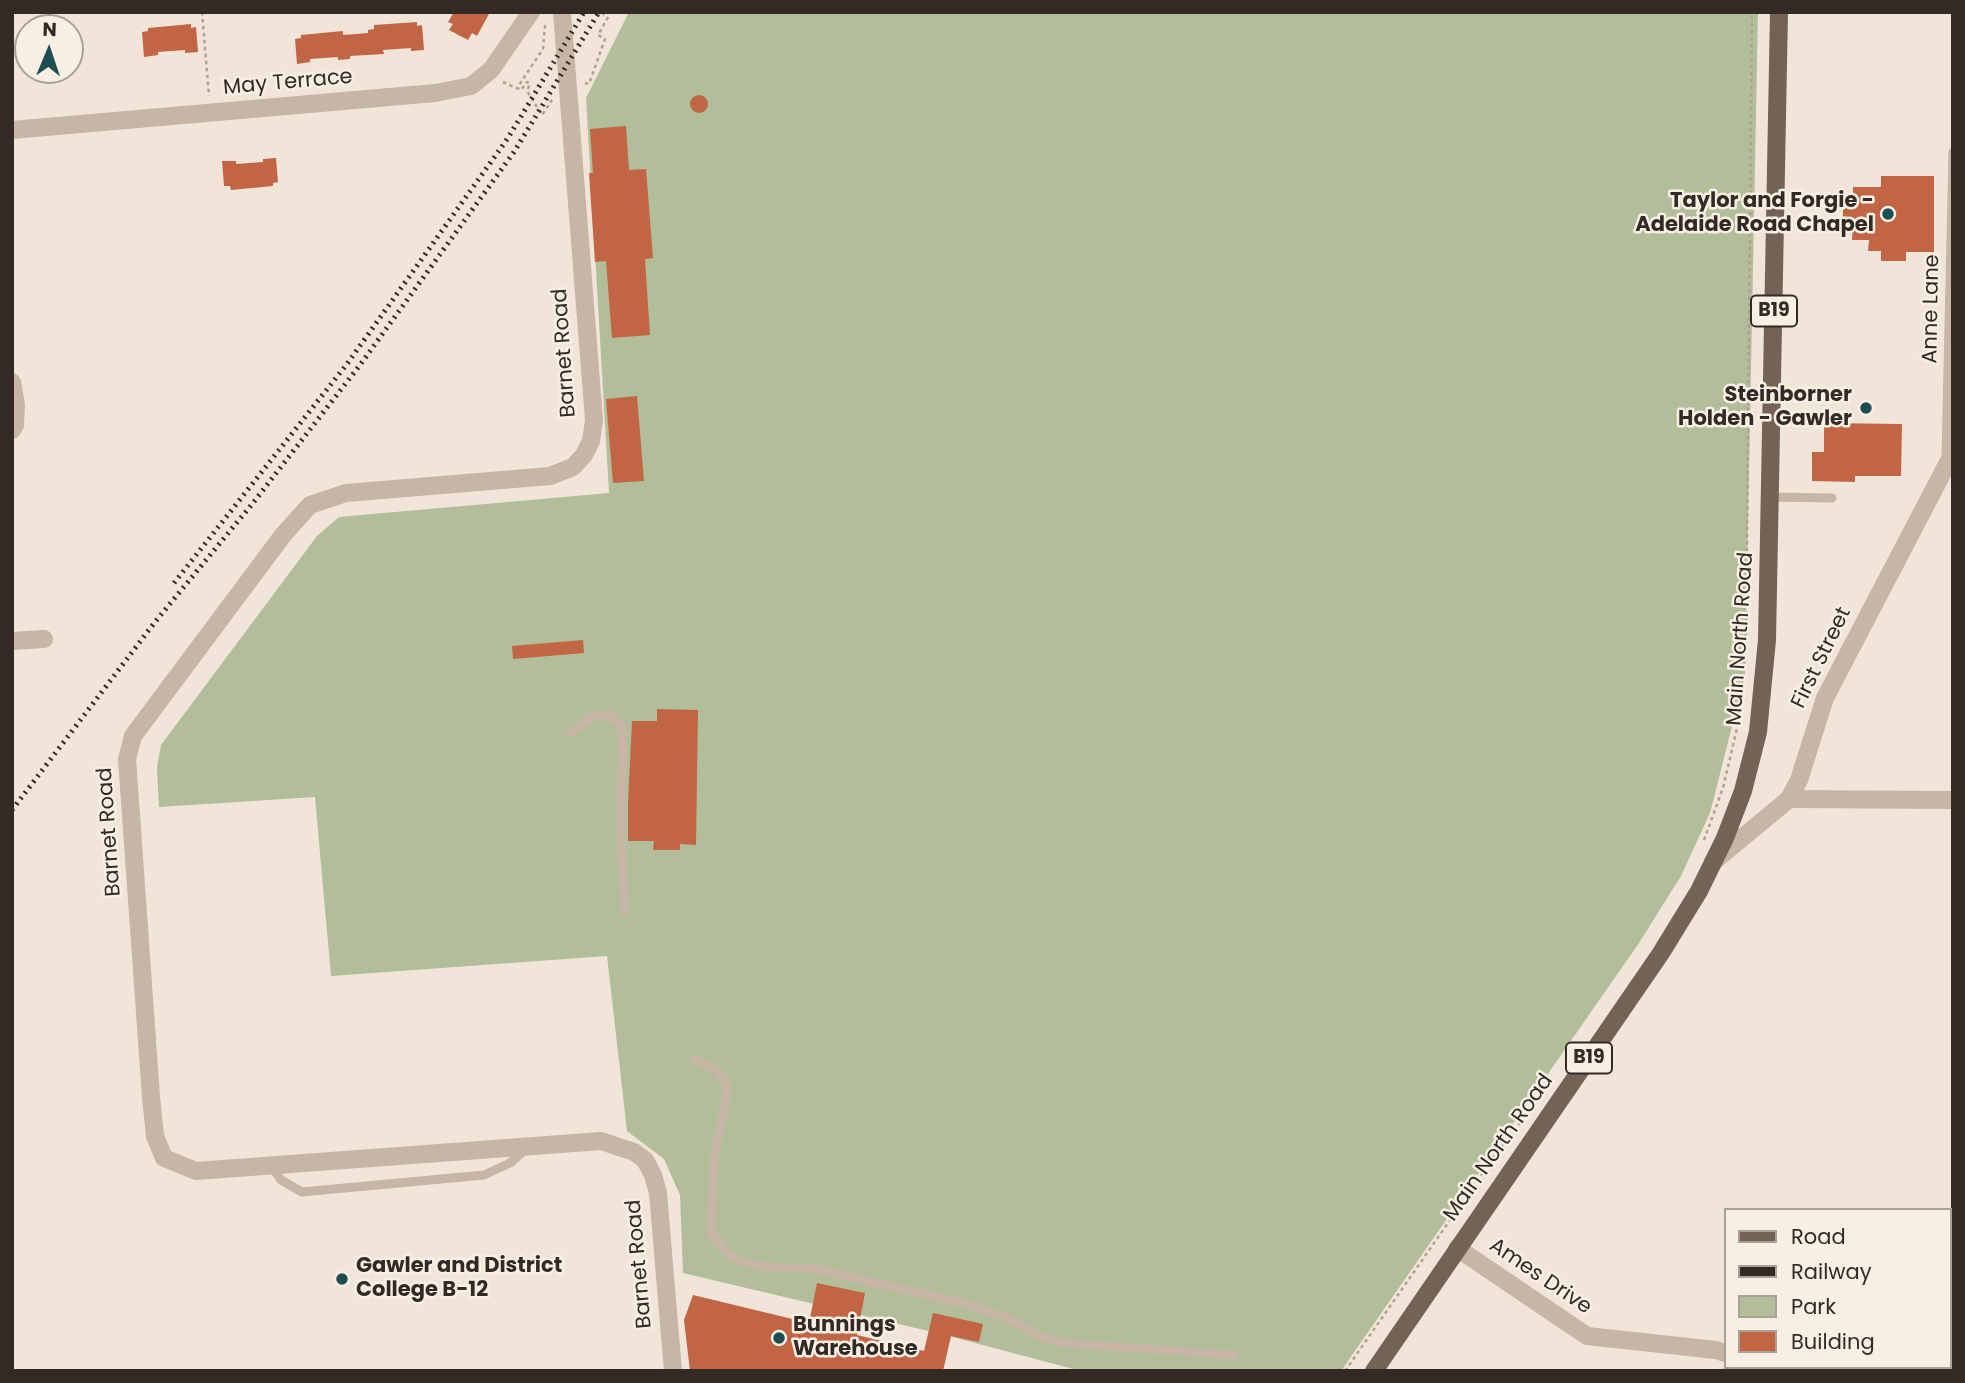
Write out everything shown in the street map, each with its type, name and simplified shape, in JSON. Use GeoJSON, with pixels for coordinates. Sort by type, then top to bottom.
{"type":"FeatureCollection","features":[{"type":"Feature","properties":{"kind":"main road","name":"Main North Road"},"geometry":{"type":"LineString","coordinates":[[1372,1371],[1661,953],[1699,891],[1743,791],[1758,732],[1767,640],[1779,12]]}},
{"type":"Feature","properties":{"kind":"street","name":"May Terrace"},"geometry":{"type":"LineString","coordinates":[[12,130],[435,93],[471,86],[491,70],[531,12]]}},
{"type":"Feature","properties":{"kind":"street","name":"Barnet Road"},"geometry":{"type":"LineString","coordinates":[[562,12],[593,434],[584,455],[573,467],[550,476],[346,493],[310,505],[283,535],[132,736],[127,759],[155,1136],[164,1158],[196,1171],[601,1141],[622,1147],[645,1160],[658,1193],[673,1371]]}},
{"type":"Feature","properties":{"kind":"street"},"geometry":{"type":"LineString","coordinates":[[12,382],[16,405],[15,425],[12,430]]}},
{"type":"Feature","properties":{"kind":"street","name":"First Street"},"geometry":{"type":"LineString","coordinates":[[1713,862],[1789,799],[1799,780],[1825,698],[1949,459]]}},
{"type":"Feature","properties":{"kind":"street"},"geometry":{"type":"LineString","coordinates":[[12,641],[44,639]]}},
{"type":"Feature","properties":{"kind":"street"},"geometry":{"type":"LineString","coordinates":[[1789,799],[1953,800]]}},
{"type":"Feature","properties":{"kind":"street","name":"Ames Drive"},"geometry":{"type":"LineString","coordinates":[[1457,1248],[1587,1336],[1724,1353]]}},
{"type":"Feature","properties":{"kind":"lane","name":"Anne Lane"},"geometry":{"type":"LineString","coordinates":[[1949,459],[1953,152]]}},
{"type":"Feature","properties":{"kind":"lane"},"geometry":{"type":"LineString","coordinates":[[1771,497],[1832,498]]}},
{"type":"Feature","properties":{"kind":"lane"},"geometry":{"type":"LineString","coordinates":[[572,732],[592,717],[609,715],[621,724],[624,742],[620,818],[625,913]]}},
{"type":"Feature","properties":{"kind":"lane"},"geometry":{"type":"LineString","coordinates":[[694,1059],[716,1070],[725,1080],[727,1095],[714,1158],[711,1234],[727,1254],[739,1261],[768,1268],[816,1269],[967,1304],[1007,1318],[1040,1336],[1061,1343],[1234,1355]]}},
{"type":"Feature","properties":{"kind":"lane"},"geometry":{"type":"LineString","coordinates":[[271,1166],[281,1180],[302,1192],[484,1175],[510,1163],[529,1146]]}},
{"type":"Feature","properties":{"kind":"path"},"geometry":{"type":"LineString","coordinates":[[202,12],[210,113]]}},
{"type":"Feature","properties":{"kind":"path"},"geometry":{"type":"LineString","coordinates":[[598,12],[602,16],[605,12]]}},
{"type":"Feature","properties":{"kind":"path"},"geometry":{"type":"LineString","coordinates":[[498,77],[504,83],[521,90],[527,82],[530,84],[527,92],[542,115],[567,78],[589,84],[605,39],[597,35],[611,12]]}},
{"type":"Feature","properties":{"kind":"path"},"geometry":{"type":"LineString","coordinates":[[1702,844],[1723,788],[1738,724],[1746,644],[1752,12]]}},
{"type":"Feature","properties":{"kind":"path"},"geometry":{"type":"LineString","coordinates":[[517,88],[543,49],[545,25]]}},
{"type":"Feature","properties":{"kind":"path"},"geometry":{"type":"LineString","coordinates":[[1345,1371],[1496,1154],[1547,1087]]}},
{"type":"Feature","properties":{"kind":"green space"},"geometry":{"type":"Polygon","coordinates":[[[629,12],[1758,12],[1745,675],[1710,813],[1681,876],[1639,943],[1341,1371],[1081,1371],[941,1334],[683,1273],[680,1195],[664,1159],[627,1131],[607,956],[331,976],[315,797],[159,807],[157,768],[161,745],[317,536],[339,517],[609,493],[586,98],[629,12]]]}},
{"type":"Feature","properties":{"kind":"building"},"geometry":{"type":"Polygon","coordinates":[[[454,12],[490,12],[477,36],[472,33],[468,40],[449,30],[453,24],[448,22],[454,12]]]}},
{"type":"Feature","properties":{"kind":"building"},"geometry":{"type":"Polygon","coordinates":[[[417,22],[417,26],[422,25],[424,50],[383,50],[384,54],[350,56],[350,59],[338,60],[338,57],[310,59],[310,62],[297,64],[295,39],[301,38],[301,35],[343,31],[343,35],[368,33],[368,30],[374,29],[374,25],[417,22]]]}},
{"type":"Feature","properties":{"kind":"building"},"geometry":{"type":"Polygon","coordinates":[[[191,24],[191,28],[196,27],[198,52],[158,52],[158,55],[144,57],[142,32],[148,31],[148,28],[191,24]]]}},
{"type":"Feature","properties":{"kind":"building"},"geometry":{"type":"Polygon","coordinates":[[[695,95],[703,95],[708,104],[706,111],[695,113],[690,108],[690,100],[695,95]]]}},
{"type":"Feature","properties":{"kind":"building"},"geometry":{"type":"Polygon","coordinates":[[[626,126],[629,170],[646,169],[653,258],[645,259],[650,335],[612,338],[606,261],[595,262],[589,173],[593,173],[590,129],[626,126]]]}},
{"type":"Feature","properties":{"kind":"building"},"geometry":{"type":"Polygon","coordinates":[[[276,158],[278,182],[273,183],[273,186],[231,190],[230,186],[224,186],[222,161],[236,161],[236,164],[276,158]]]}},
{"type":"Feature","properties":{"kind":"building","name":"Taylor and Forgie - Adelaide Road Chapel"},"geometry":{"type":"Polygon","coordinates":[[[1881,176],[1934,176],[1934,252],[1906,252],[1906,261],[1881,261],[1881,251],[1868,251],[1869,240],[1852,240],[1853,221],[1843,221],[1843,206],[1853,206],[1853,187],[1881,187],[1881,176]]]}},
{"type":"Feature","properties":{"kind":"building"},"geometry":{"type":"Polygon","coordinates":[[[637,396],[644,481],[613,483],[606,399],[637,396]]]}},
{"type":"Feature","properties":{"kind":"building"},"geometry":{"type":"Polygon","coordinates":[[[1824,423],[1902,424],[1901,476],[1855,476],[1855,482],[1812,481],[1812,452],[1824,452],[1824,423]]]}},
{"type":"Feature","properties":{"kind":"building"},"geometry":{"type":"Polygon","coordinates":[[[583,640],[584,653],[513,659],[512,646],[583,640]]]}},
{"type":"Feature","properties":{"kind":"building"},"geometry":{"type":"Polygon","coordinates":[[[657,709],[698,710],[696,845],[680,844],[680,850],[653,850],[654,841],[628,841],[632,721],[657,721],[657,709]]]}},
{"type":"Feature","properties":{"kind":"building","name":"Bunnings Warehouse"},"geometry":{"type":"Polygon","coordinates":[[[817,1283],[865,1293],[857,1335],[924,1351],[933,1313],[983,1324],[979,1342],[951,1336],[943,1371],[690,1371],[684,1320],[693,1295],[809,1323],[817,1283]]]}},
{"type":"Feature","properties":{"kind":"railway"},"geometry":{"type":"LineString","coordinates":[[174,583],[347,364],[508,138],[584,12]]}},
{"type":"Feature","properties":{"kind":"railway"},"geometry":{"type":"LineString","coordinates":[[12,810],[155,622],[253,503],[360,365],[514,152],[599,12]]}},
{"type":"Feature","properties":{"kind":"place","name":"Taylor and Forgie - Adelaide Road Chapel"},"geometry":{"type":"Point","coordinates":[1888,214]}},
{"type":"Feature","properties":{"kind":"place","name":"Steinborner Holden - Gawler"},"geometry":{"type":"Point","coordinates":[1866,408]}},
{"type":"Feature","properties":{"kind":"place","name":"Gawler and District College B-12"},"geometry":{"type":"Point","coordinates":[342,1279]}},
{"type":"Feature","properties":{"kind":"place","name":"Bunnings Warehouse"},"geometry":{"type":"Point","coordinates":[779,1338]}}]}
